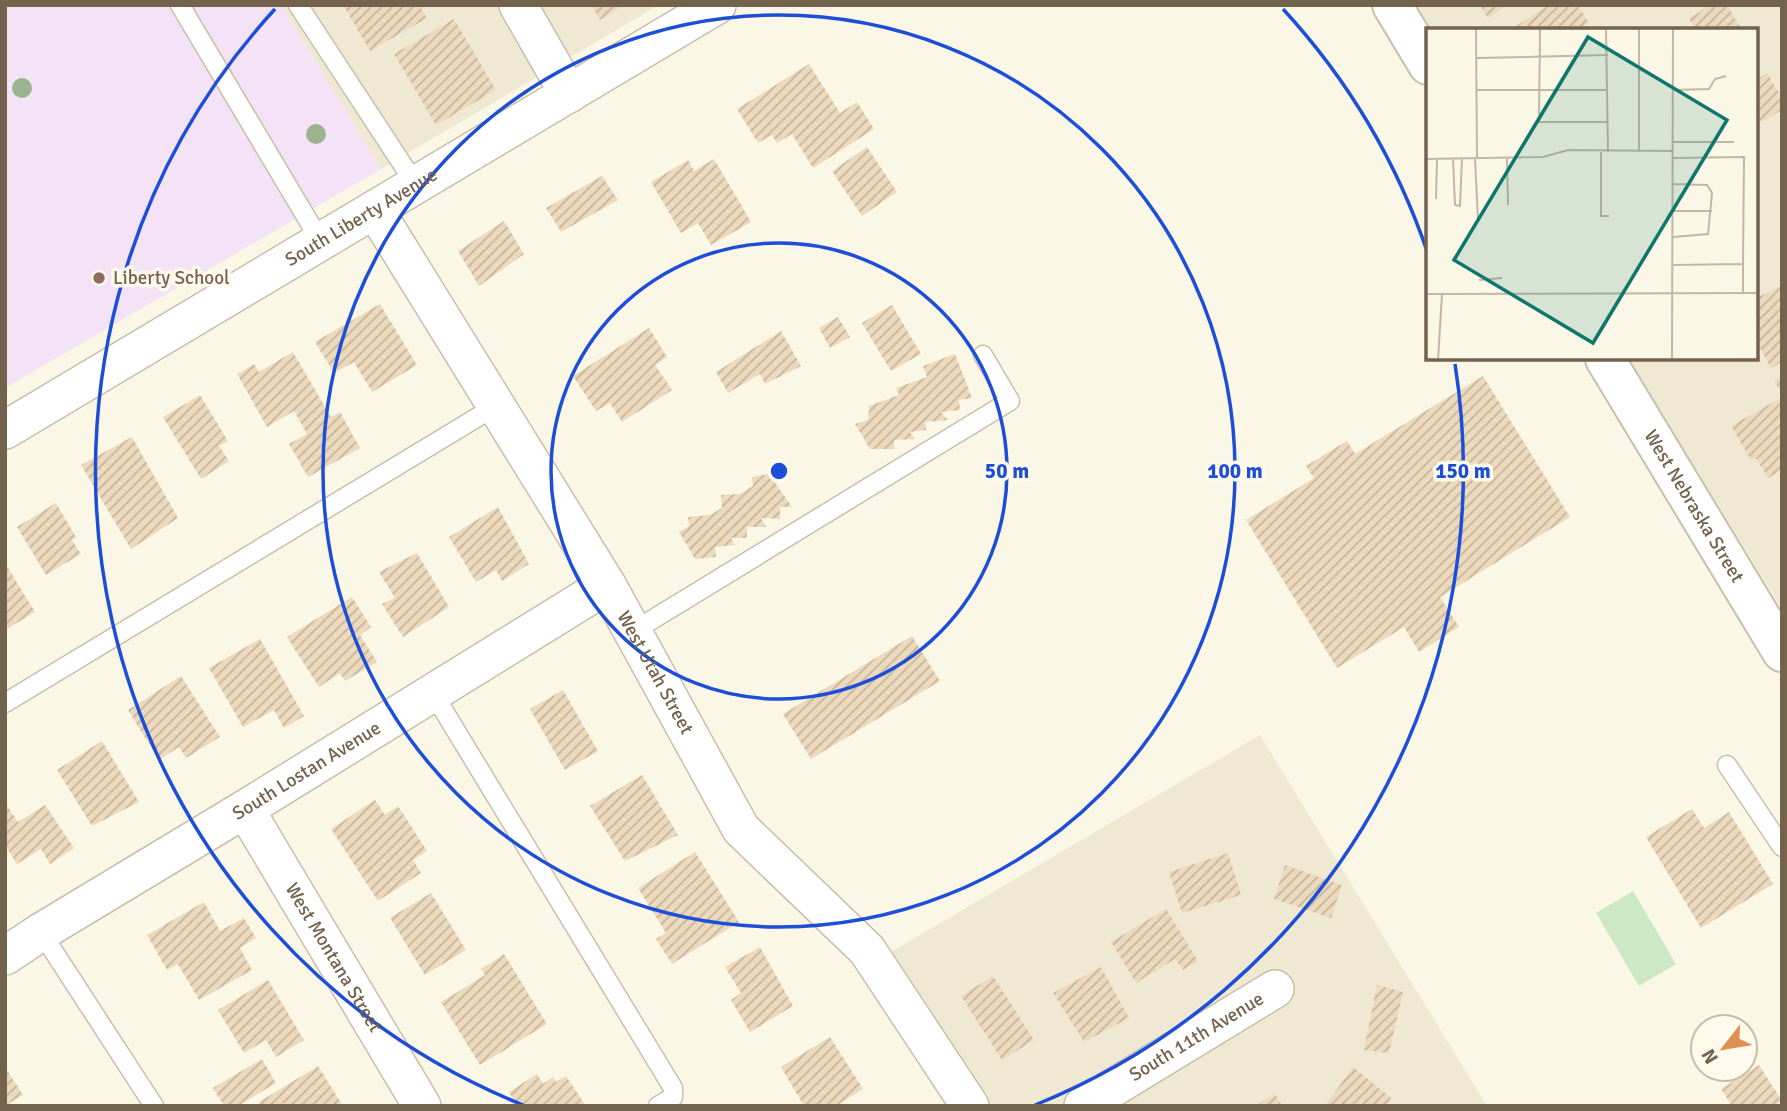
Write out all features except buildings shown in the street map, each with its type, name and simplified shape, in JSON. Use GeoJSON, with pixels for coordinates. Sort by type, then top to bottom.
{"type":"FeatureCollection","features":[{"type":"Feature","properties":{"kind":"street"},"geometry":{"type":"LineString","coordinates":[[518,5],[569,94]]}},
{"type":"Feature","properties":{"kind":"street","name":"South Liberty Avenue"},"geometry":{"type":"LineString","coordinates":[[8,424],[321,242],[717,5]]}},
{"type":"Feature","properties":{"kind":"street"},"geometry":{"type":"LineString","coordinates":[[1392,5],[1426,62]]}},
{"type":"Feature","properties":{"kind":"street","name":"West Utah Street"},"geometry":{"type":"LineString","coordinates":[[375,210],[607,585],[741,829],[867,950],[970,1106]]}},
{"type":"Feature","properties":{"kind":"street","name":"West Nebraska Street"},"geometry":{"type":"LineString","coordinates":[[1606,360],[1782,652]]}},
{"type":"Feature","properties":{"kind":"street","name":"South Lostan Avenue"},"geometry":{"type":"LineString","coordinates":[[5,956],[607,585]]}},
{"type":"Feature","properties":{"kind":"street","name":"West Montana Street"},"geometry":{"type":"LineString","coordinates":[[245,809],[422,1106]]}},
{"type":"Feature","properties":{"kind":"street","name":"South 11th Avenue"},"geometry":{"type":"LineString","coordinates":[[1083,1106],[1275,989]]}},
{"type":"Feature","properties":{"kind":"lane"},"geometry":{"type":"LineString","coordinates":[[180,5],[321,242]]}},
{"type":"Feature","properties":{"kind":"lane"},"geometry":{"type":"LineString","coordinates":[[298,5],[416,185]]}},
{"type":"Feature","properties":{"kind":"lane"},"geometry":{"type":"LineString","coordinates":[[632,632],[1010,401],[983,355]]}},
{"type":"Feature","properties":{"kind":"lane"},"geometry":{"type":"LineString","coordinates":[[5,703],[496,406]]}},
{"type":"Feature","properties":{"kind":"lane"},"geometry":{"type":"LineString","coordinates":[[433,693],[673,1088],[673,1097],[658,1106]]}},
{"type":"Feature","properties":{"kind":"lane"},"geometry":{"type":"LineString","coordinates":[[1727,765],[1782,847]]}},
{"type":"Feature","properties":{"kind":"lane"},"geometry":{"type":"LineString","coordinates":[[41,932],[154,1106]]}},
{"type":"Feature","properties":{"kind":"shaded area","name":"Liberty School"},"geometry":{"type":"Polygon","coordinates":[[[5,5],[281,5],[381,169],[5,388],[5,5]]]}},
{"type":"Feature","properties":{"kind":"shaded area"},"geometry":{"type":"Polygon","coordinates":[[[281,5],[659,5],[381,169],[281,5]]]}},
{"type":"Feature","properties":{"kind":"shaded area"},"geometry":{"type":"Polygon","coordinates":[[[1412,5],[1782,5],[1782,609],[1629,360],[1759,360],[1759,28],[1427,28],[1412,5]]]}},
{"type":"Feature","properties":{"kind":"shaded area"},"geometry":{"type":"Polygon","coordinates":[[[1260,735],[1487,1106],[985,1106],[891,952],[1260,735]]]}},
{"type":"Feature","properties":{"kind":"green space"},"geometry":{"type":"Polygon","coordinates":[[[1633,891],[1676,964],[1639,986],[1596,913],[1633,891]]]}},
{"type":"Feature","properties":{"kind":"place","name":"Liberty School"},"geometry":{"type":"Point","coordinates":[99,278]}}]}
